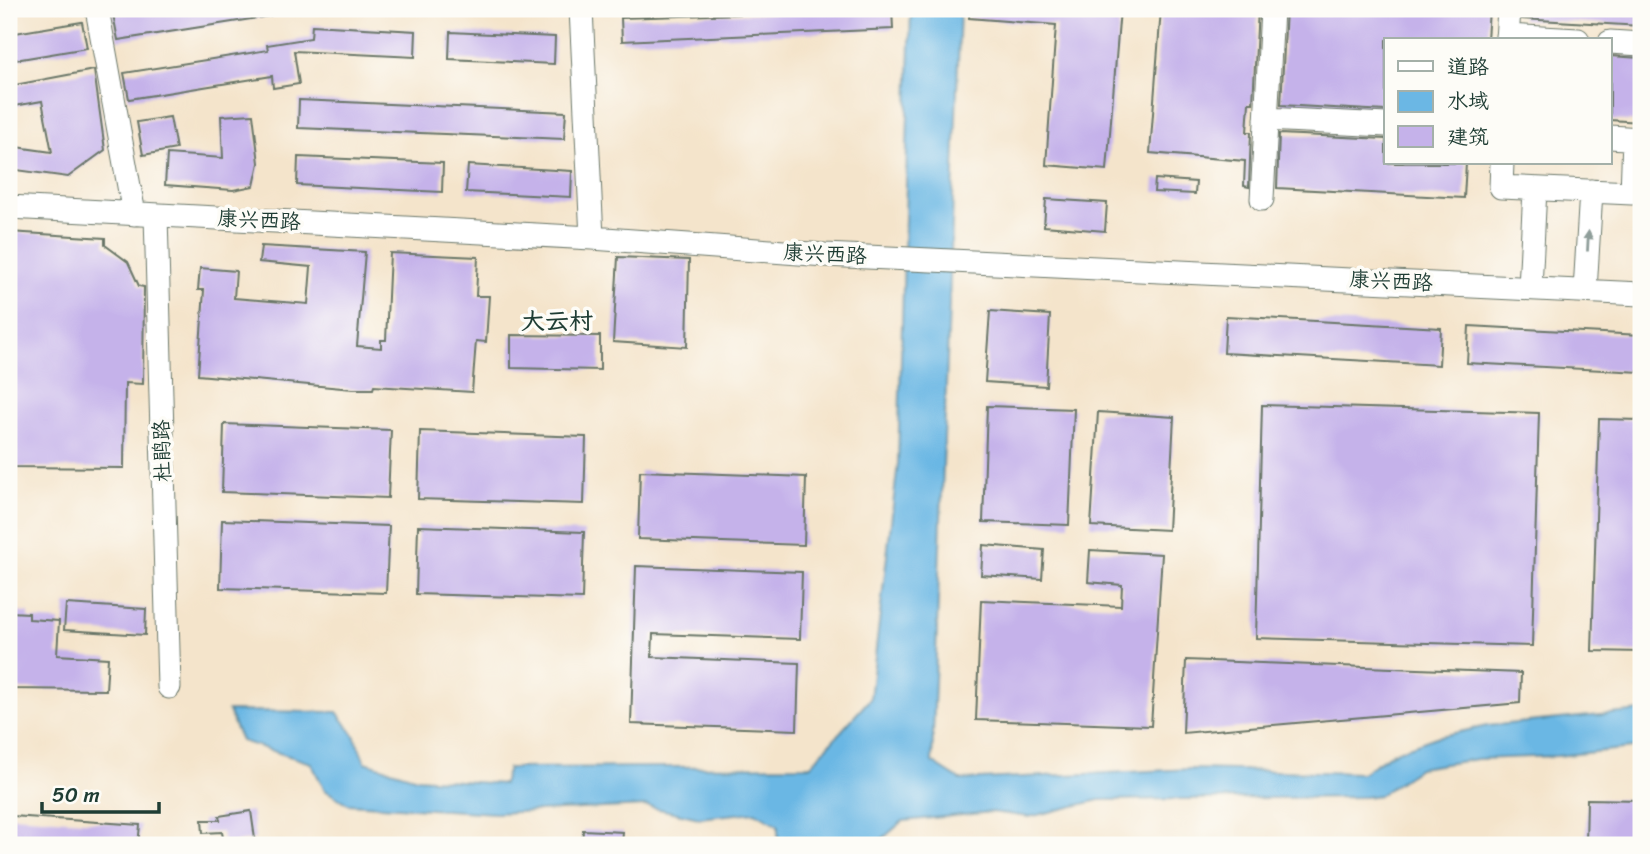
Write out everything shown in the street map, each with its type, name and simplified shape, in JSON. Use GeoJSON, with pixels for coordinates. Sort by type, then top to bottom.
{"type":"FeatureCollection","features":[{"type":"Feature","properties":{"kind":"street","name":"杜鹃路"},"geometry":{"type":"LineString","coordinates":[[97,9],[145,214],[169,687]]}},
{"type":"Feature","properties":{"kind":"street"},"geometry":{"type":"LineString","coordinates":[[581,9],[592,238]]}},
{"type":"Feature","properties":{"kind":"street"},"geometry":{"type":"LineString","coordinates":[[1262,199],[1272,9]]}},
{"type":"Feature","properties":{"kind":"street"},"geometry":{"type":"LineString","coordinates":[[1507,38],[1509,9]]}},
{"type":"Feature","properties":{"kind":"street"},"geometry":{"type":"LineString","coordinates":[[1612,42],[1641,44]]}},
{"type":"Feature","properties":{"kind":"street"},"geometry":{"type":"LineString","coordinates":[[1266,119],[1384,125]]}},
{"type":"Feature","properties":{"kind":"street"},"geometry":{"type":"LineString","coordinates":[[1502,164],[1501,187],[1632,193],[1638,139],[1612,137]]}},
{"type":"Feature","properties":{"kind":"street"},"geometry":{"type":"LineString","coordinates":[[1530,288],[1535,189]]}},
{"type":"Feature","properties":{"kind":"street"},"geometry":{"type":"LineString","coordinates":[[1585,291],[1591,191]]}},
{"type":"Feature","properties":{"kind":"street","name":"康兴西路"},"geometry":{"type":"LineString","coordinates":[[9,207],[592,238],[825,255],[1641,293]]}},
{"type":"Feature","properties":{"kind":"water"},"geometry":{"type":"Polygon","coordinates":[[[911,9],[960,9],[932,762],[960,780],[1192,769],[1362,773],[1392,753],[1436,737],[1487,726],[1641,711],[1641,747],[1557,756],[1477,759],[1419,768],[1380,795],[1365,797],[1099,800],[1029,817],[992,812],[903,821],[875,845],[778,845],[778,825],[755,812],[699,818],[646,806],[495,813],[348,804],[325,790],[311,763],[241,741],[228,711],[337,712],[354,735],[365,762],[417,778],[503,784],[508,768],[810,766],[870,699],[898,463],[911,9]]]}},
{"type":"Feature","properties":{"kind":"building"},"geometry":{"type":"Polygon","coordinates":[[[152,9],[269,9],[270,16],[118,40],[113,14],[152,9]]]}},
{"type":"Feature","properties":{"kind":"building"},"geometry":{"type":"Polygon","coordinates":[[[892,9],[893,29],[622,41],[621,18],[892,9]]]}},
{"type":"Feature","properties":{"kind":"building"},"geometry":{"type":"Polygon","coordinates":[[[970,9],[1120,9],[1107,170],[1046,165],[1056,25],[969,18],[970,9]]]}},
{"type":"Feature","properties":{"kind":"building"},"geometry":{"type":"Polygon","coordinates":[[[1161,9],[1258,9],[1253,103],[1249,103],[1247,132],[1251,132],[1249,187],[1244,186],[1245,161],[1150,153],[1161,9]]]}},
{"type":"Feature","properties":{"kind":"building"},"geometry":{"type":"Polygon","coordinates":[[[1286,9],[1489,9],[1487,38],[1384,38],[1384,111],[1281,105],[1286,9]]]}},
{"type":"Feature","properties":{"kind":"building"},"geometry":{"type":"Polygon","coordinates":[[[1523,9],[1641,9],[1641,26],[1522,19],[1523,9]]]}},
{"type":"Feature","properties":{"kind":"building"},"geometry":{"type":"Polygon","coordinates":[[[82,22],[87,48],[9,61],[9,34],[82,22]]]}},
{"type":"Feature","properties":{"kind":"building"},"geometry":{"type":"Polygon","coordinates":[[[312,25],[416,31],[415,57],[294,51],[299,84],[273,88],[272,76],[129,99],[124,73],[268,50],[267,45],[311,38],[312,25]]]}},
{"type":"Feature","properties":{"kind":"building"},"geometry":{"type":"Polygon","coordinates":[[[450,32],[555,37],[554,64],[449,59],[450,32]]]}},
{"type":"Feature","properties":{"kind":"building"},"geometry":{"type":"Polygon","coordinates":[[[1612,56],[1641,58],[1641,122],[1612,120],[1612,56]]]}},
{"type":"Feature","properties":{"kind":"building"},"geometry":{"type":"Polygon","coordinates":[[[94,70],[105,150],[68,177],[9,169],[9,146],[52,152],[42,101],[9,107],[9,86],[94,70]]]}},
{"type":"Feature","properties":{"kind":"building"},"geometry":{"type":"Polygon","coordinates":[[[299,100],[566,112],[564,139],[298,128],[299,100]]]}},
{"type":"Feature","properties":{"kind":"building"},"geometry":{"type":"Polygon","coordinates":[[[253,114],[259,163],[254,186],[233,190],[165,185],[167,154],[223,158],[221,116],[253,114]]]}},
{"type":"Feature","properties":{"kind":"building"},"geometry":{"type":"Polygon","coordinates":[[[170,117],[176,149],[143,155],[137,122],[170,117]]]}},
{"type":"Feature","properties":{"kind":"building"},"geometry":{"type":"Polygon","coordinates":[[[1279,134],[1384,139],[1384,164],[1466,164],[1464,198],[1277,188],[1279,134]]]}},
{"type":"Feature","properties":{"kind":"building"},"geometry":{"type":"Polygon","coordinates":[[[298,157],[443,163],[442,192],[297,185],[298,157]]]}},
{"type":"Feature","properties":{"kind":"building"},"geometry":{"type":"Polygon","coordinates":[[[468,165],[572,171],[571,197],[466,192],[468,165]]]}},
{"type":"Feature","properties":{"kind":"building"},"geometry":{"type":"Polygon","coordinates":[[[1155,179],[1196,182],[1195,194],[1154,192],[1155,179]]]}},
{"type":"Feature","properties":{"kind":"building"},"geometry":{"type":"Polygon","coordinates":[[[1046,199],[1107,203],[1105,231],[1044,226],[1046,199]]]}},
{"type":"Feature","properties":{"kind":"building"},"geometry":{"type":"Polygon","coordinates":[[[9,232],[105,238],[105,245],[128,262],[139,286],[144,287],[143,384],[125,383],[124,468],[9,467],[9,232]]]}},
{"type":"Feature","properties":{"kind":"building"},"geometry":{"type":"Polygon","coordinates":[[[261,246],[365,252],[357,346],[381,348],[381,340],[386,340],[390,253],[478,257],[476,296],[489,296],[486,342],[476,341],[472,392],[374,386],[373,389],[353,389],[198,375],[204,290],[198,290],[200,268],[236,271],[234,298],[308,304],[311,267],[259,262],[261,246]]]}},
{"type":"Feature","properties":{"kind":"building"},"geometry":{"type":"Polygon","coordinates":[[[618,257],[689,260],[687,347],[613,342],[618,257]]]}},
{"type":"Feature","properties":{"kind":"building"},"geometry":{"type":"Polygon","coordinates":[[[990,311],[1050,315],[1046,386],[985,382],[990,311]]]}},
{"type":"Feature","properties":{"kind":"building"},"geometry":{"type":"Polygon","coordinates":[[[1226,316],[1441,328],[1439,365],[1224,353],[1226,316]]]}},
{"type":"Feature","properties":{"kind":"building"},"geometry":{"type":"Polygon","coordinates":[[[1469,326],[1641,335],[1641,372],[1467,363],[1469,326]]]}},
{"type":"Feature","properties":{"kind":"building"},"geometry":{"type":"Polygon","coordinates":[[[511,335],[600,336],[600,370],[511,368],[511,335]]]}},
{"type":"Feature","properties":{"kind":"building"},"geometry":{"type":"Polygon","coordinates":[[[1262,405],[1539,413],[1532,646],[1256,638],[1262,405]]]}},
{"type":"Feature","properties":{"kind":"building"},"geometry":{"type":"Polygon","coordinates":[[[987,406],[1074,409],[1069,525],[983,522],[987,406]]]}},
{"type":"Feature","properties":{"kind":"building"},"geometry":{"type":"Polygon","coordinates":[[[1098,412],[1174,417],[1168,530],[1091,526],[1098,412]]]}},
{"type":"Feature","properties":{"kind":"building"},"geometry":{"type":"Polygon","coordinates":[[[1599,419],[1641,420],[1641,652],[1592,651],[1599,419]]]}},
{"type":"Feature","properties":{"kind":"building"},"geometry":{"type":"Polygon","coordinates":[[[224,424],[391,430],[388,498],[222,492],[224,424]]]}},
{"type":"Feature","properties":{"kind":"building"},"geometry":{"type":"Polygon","coordinates":[[[420,431],[586,437],[584,504],[418,499],[420,431]]]}},
{"type":"Feature","properties":{"kind":"building"},"geometry":{"type":"Polygon","coordinates":[[[640,471],[806,477],[804,545],[638,539],[640,471]]]}},
{"type":"Feature","properties":{"kind":"building"},"geometry":{"type":"Polygon","coordinates":[[[222,520],[389,526],[386,593],[220,588],[222,520]]]}},
{"type":"Feature","properties":{"kind":"building"},"geometry":{"type":"Polygon","coordinates":[[[418,526],[584,532],[582,599],[416,594],[418,526]]]}},
{"type":"Feature","properties":{"kind":"building"},"geometry":{"type":"Polygon","coordinates":[[[983,545],[1044,550],[1042,579],[981,575],[983,545]]]}},
{"type":"Feature","properties":{"kind":"building"},"geometry":{"type":"Polygon","coordinates":[[[1090,550],[1162,554],[1151,726],[976,720],[981,600],[1121,606],[1122,585],[1088,582],[1090,550]]]}},
{"type":"Feature","properties":{"kind":"building"},"geometry":{"type":"Polygon","coordinates":[[[636,566],[802,572],[800,639],[653,634],[652,657],[799,663],[797,730],[631,724],[636,566]]]}},
{"type":"Feature","properties":{"kind":"building"},"geometry":{"type":"Polygon","coordinates":[[[66,604],[146,609],[145,635],[64,630],[66,604]]]}},
{"type":"Feature","properties":{"kind":"building"},"geometry":{"type":"Polygon","coordinates":[[[9,612],[29,613],[29,619],[59,621],[57,655],[108,658],[106,690],[9,689],[9,612]]]}},
{"type":"Feature","properties":{"kind":"building"},"geometry":{"type":"Polygon","coordinates":[[[1186,660],[1521,673],[1520,703],[1183,733],[1186,660]]]}},
{"type":"Feature","properties":{"kind":"building"},"geometry":{"type":"Polygon","coordinates":[[[1587,799],[1641,800],[1641,845],[1586,845],[1587,799]]]}},
{"type":"Feature","properties":{"kind":"building"},"geometry":{"type":"Polygon","coordinates":[[[251,811],[255,839],[224,844],[222,832],[203,833],[202,820],[220,820],[219,816],[251,811]]]}},
{"type":"Feature","properties":{"kind":"building"},"geometry":{"type":"Polygon","coordinates":[[[12,816],[140,825],[138,845],[11,845],[12,816]]]}},
{"type":"Feature","properties":{"kind":"building"},"geometry":{"type":"Polygon","coordinates":[[[583,830],[623,832],[622,845],[582,845],[583,830]]]}},
{"type":"Feature","properties":{"kind":"district","name":"大云村"},"geometry":{"type":"Point","coordinates":[557,321]}}]}
